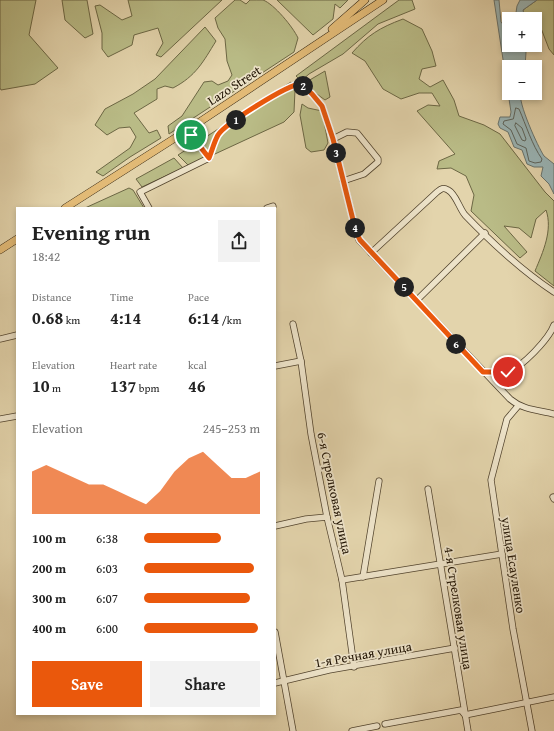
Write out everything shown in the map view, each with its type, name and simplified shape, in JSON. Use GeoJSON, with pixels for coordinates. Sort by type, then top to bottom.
{"type":"FeatureCollection","features":[{"type":"Feature","properties":{"kind":"main road","name":"Lazo Street"},"geometry":{"type":"LineString","coordinates":[[313,45],[365,0]]}},
{"type":"Feature","properties":{"kind":"main road","name":"Lazo Street"},"geometry":{"type":"LineString","coordinates":[[67,207],[186,131],[313,45],[383,0]]}},
{"type":"Feature","properties":{"kind":"main road"},"geometry":{"type":"LineString","coordinates":[[0,250],[16,240]]}},
{"type":"Feature","properties":{"kind":"street"},"geometry":{"type":"LineString","coordinates":[[148,207],[140,192],[209,158],[219,134],[236,120],[283,90],[301,84],[322,106],[333,139],[356,232],[371,253],[417,300],[483,372],[518,406],[554,414]]}},
{"type":"Feature","properties":{"kind":"street"},"geometry":{"type":"LineString","coordinates":[[186,131],[209,158]]}},
{"type":"Feature","properties":{"kind":"street"},"geometry":{"type":"LineString","coordinates":[[333,139],[348,132],[357,133],[378,159],[378,162],[364,174],[343,181]]}},
{"type":"Feature","properties":{"kind":"street"},"geometry":{"type":"LineString","coordinates":[[371,253],[443,188],[451,193],[464,214],[526,271],[554,292]]}},
{"type":"Feature","properties":{"kind":"street"},"geometry":{"type":"LineString","coordinates":[[417,300],[485,233]]}},
{"type":"Feature","properties":{"kind":"street","name":"6-я Стрелковая улица"},"geometry":{"type":"LineString","coordinates":[[293,324],[301,361],[311,434],[327,517],[342,580],[354,667]]}},
{"type":"Feature","properties":{"kind":"street"},"geometry":{"type":"LineString","coordinates":[[483,372],[508,372],[516,368],[547,339],[554,325]]}},
{"type":"Feature","properties":{"kind":"street"},"geometry":{"type":"LineString","coordinates":[[0,339],[16,335]]}},
{"type":"Feature","properties":{"kind":"street"},"geometry":{"type":"LineString","coordinates":[[276,366],[301,361]]}},
{"type":"Feature","properties":{"kind":"street","name":"улица Есауленко"},"geometry":{"type":"LineString","coordinates":[[518,406],[507,419],[491,480],[526,702],[532,731]]}},
{"type":"Feature","properties":{"kind":"street"},"geometry":{"type":"LineString","coordinates":[[0,419],[16,416]]}},
{"type":"Feature","properties":{"kind":"street"},"geometry":{"type":"LineString","coordinates":[[363,578],[379,481]]}},
{"type":"Feature","properties":{"kind":"street","name":"4-я Стрелковая улица"},"geometry":{"type":"LineString","coordinates":[[428,489],[468,731]]}},
{"type":"Feature","properties":{"kind":"street"},"geometry":{"type":"LineString","coordinates":[[276,526],[306,519],[327,517]]}},
{"type":"Feature","properties":{"kind":"street"},"geometry":{"type":"LineString","coordinates":[[342,580],[363,578],[502,554]]}},
{"type":"Feature","properties":{"kind":"street"},"geometry":{"type":"LineString","coordinates":[[276,638],[293,731]]}},
{"type":"Feature","properties":{"kind":"street","name":"1-я Речная улица"},"geometry":{"type":"LineString","coordinates":[[276,683],[329,670],[354,667],[455,648]]}},
{"type":"Feature","properties":{"kind":"street"},"geometry":{"type":"LineString","coordinates":[[385,724],[461,710],[465,715],[526,702],[554,698]]}},
{"type":"Feature","properties":{"kind":"street"},"geometry":{"type":"LineString","coordinates":[[352,731],[377,726]]}},
{"type":"Feature","properties":{"kind":"green space"},"geometry":{"type":"Polygon","coordinates":[[[0,0],[36,0],[29,35],[58,68],[35,84],[1,90],[0,88],[0,0]]]}},
{"type":"Feature","properties":{"kind":"green space"},"geometry":{"type":"Polygon","coordinates":[[[62,0],[87,0],[93,34],[85,38],[65,20],[62,0]]]}},
{"type":"Feature","properties":{"kind":"green space"},"geometry":{"type":"Polygon","coordinates":[[[128,0],[222,0],[161,57],[156,55],[163,43],[158,28],[134,35],[132,45],[108,57],[102,49],[102,33],[95,6],[100,5],[122,20],[132,16],[128,0]]]}},
{"type":"Feature","properties":{"kind":"green space"},"geometry":{"type":"Polygon","coordinates":[[[235,0],[240,0],[246,4],[250,0],[263,0],[278,11],[288,22],[298,38],[294,52],[169,134],[168,126],[182,116],[204,82],[212,81],[218,85],[228,81],[232,75],[227,61],[225,39],[218,28],[215,18],[235,0]]]}},
{"type":"Feature","properties":{"kind":"green space"},"geometry":{"type":"Polygon","coordinates":[[[277,0],[348,0],[340,8],[335,4],[333,19],[313,35],[277,0]]]}},
{"type":"Feature","properties":{"kind":"green space"},"geometry":{"type":"Polygon","coordinates":[[[399,0],[412,0],[415,9],[378,24],[343,54],[309,74],[301,81],[296,76],[399,0]]]}},
{"type":"Feature","properties":{"kind":"green space"},"geometry":{"type":"Polygon","coordinates":[[[537,0],[554,0],[554,55],[549,49],[542,31],[542,12],[523,12],[523,10],[537,0]]]}},
{"type":"Feature","properties":{"kind":"green space"},"geometry":{"type":"Polygon","coordinates":[[[403,19],[422,29],[432,51],[436,66],[422,69],[419,79],[430,87],[443,80],[454,100],[459,116],[484,125],[500,134],[545,192],[554,201],[554,286],[535,271],[544,249],[548,233],[548,218],[546,210],[536,219],[531,238],[519,228],[504,226],[527,252],[520,258],[471,211],[474,195],[466,176],[451,168],[437,169],[439,161],[455,154],[417,111],[428,105],[440,106],[432,93],[419,93],[401,99],[383,89],[365,61],[352,53],[363,41],[374,33],[403,19]]]}},
{"type":"Feature","properties":{"kind":"green space"},"geometry":{"type":"Polygon","coordinates":[[[205,27],[216,41],[198,68],[188,79],[173,88],[165,86],[157,89],[157,99],[134,113],[149,133],[157,130],[161,138],[103,176],[96,172],[130,148],[136,137],[130,127],[119,128],[107,135],[95,125],[105,109],[133,94],[155,79],[205,27]]]}},
{"type":"Feature","properties":{"kind":"green space"},"geometry":{"type":"Polygon","coordinates":[[[325,71],[330,97],[325,100],[310,89],[308,81],[325,71]]]}},
{"type":"Feature","properties":{"kind":"green space"},"geometry":{"type":"Polygon","coordinates":[[[291,82],[295,90],[294,112],[284,122],[189,166],[178,155],[291,82]]]}},
{"type":"Feature","properties":{"kind":"green space"},"geometry":{"type":"Polygon","coordinates":[[[302,104],[308,108],[322,111],[328,143],[324,150],[311,152],[306,148],[300,115],[302,104]]]}},
{"type":"Feature","properties":{"kind":"green space"},"geometry":{"type":"Polygon","coordinates":[[[174,158],[183,168],[142,187],[136,179],[174,158]]]}},
{"type":"Feature","properties":{"kind":"green space"},"geometry":{"type":"Polygon","coordinates":[[[129,188],[133,190],[143,207],[87,207],[129,188]]]}},
{"type":"Feature","properties":{"kind":"water"},"geometry":{"type":"Polygon","coordinates":[[[494,0],[499,0],[502,23],[502,52],[526,52],[525,60],[503,60],[494,0]]]}},
{"type":"Feature","properties":{"kind":"water"},"geometry":{"type":"Polygon","coordinates":[[[520,0],[537,0],[523,10],[523,12],[516,12],[520,0]]]}},
{"type":"Feature","properties":{"kind":"water"},"geometry":{"type":"Polygon","coordinates":[[[509,100],[521,100],[525,114],[537,143],[544,156],[554,164],[554,194],[549,184],[541,176],[543,167],[534,167],[527,164],[522,150],[514,147],[508,132],[500,128],[498,124],[500,117],[510,117],[511,112],[509,100]]]}},
{"type":"Feature","properties":{"kind":"route"},"geometry":{"type":"LineString","coordinates":[[191,135],[209,158],[219,134],[236,120],[283,90],[301,84],[322,106],[333,139],[356,232],[360,240],[483,372],[508,372]]}}]}
